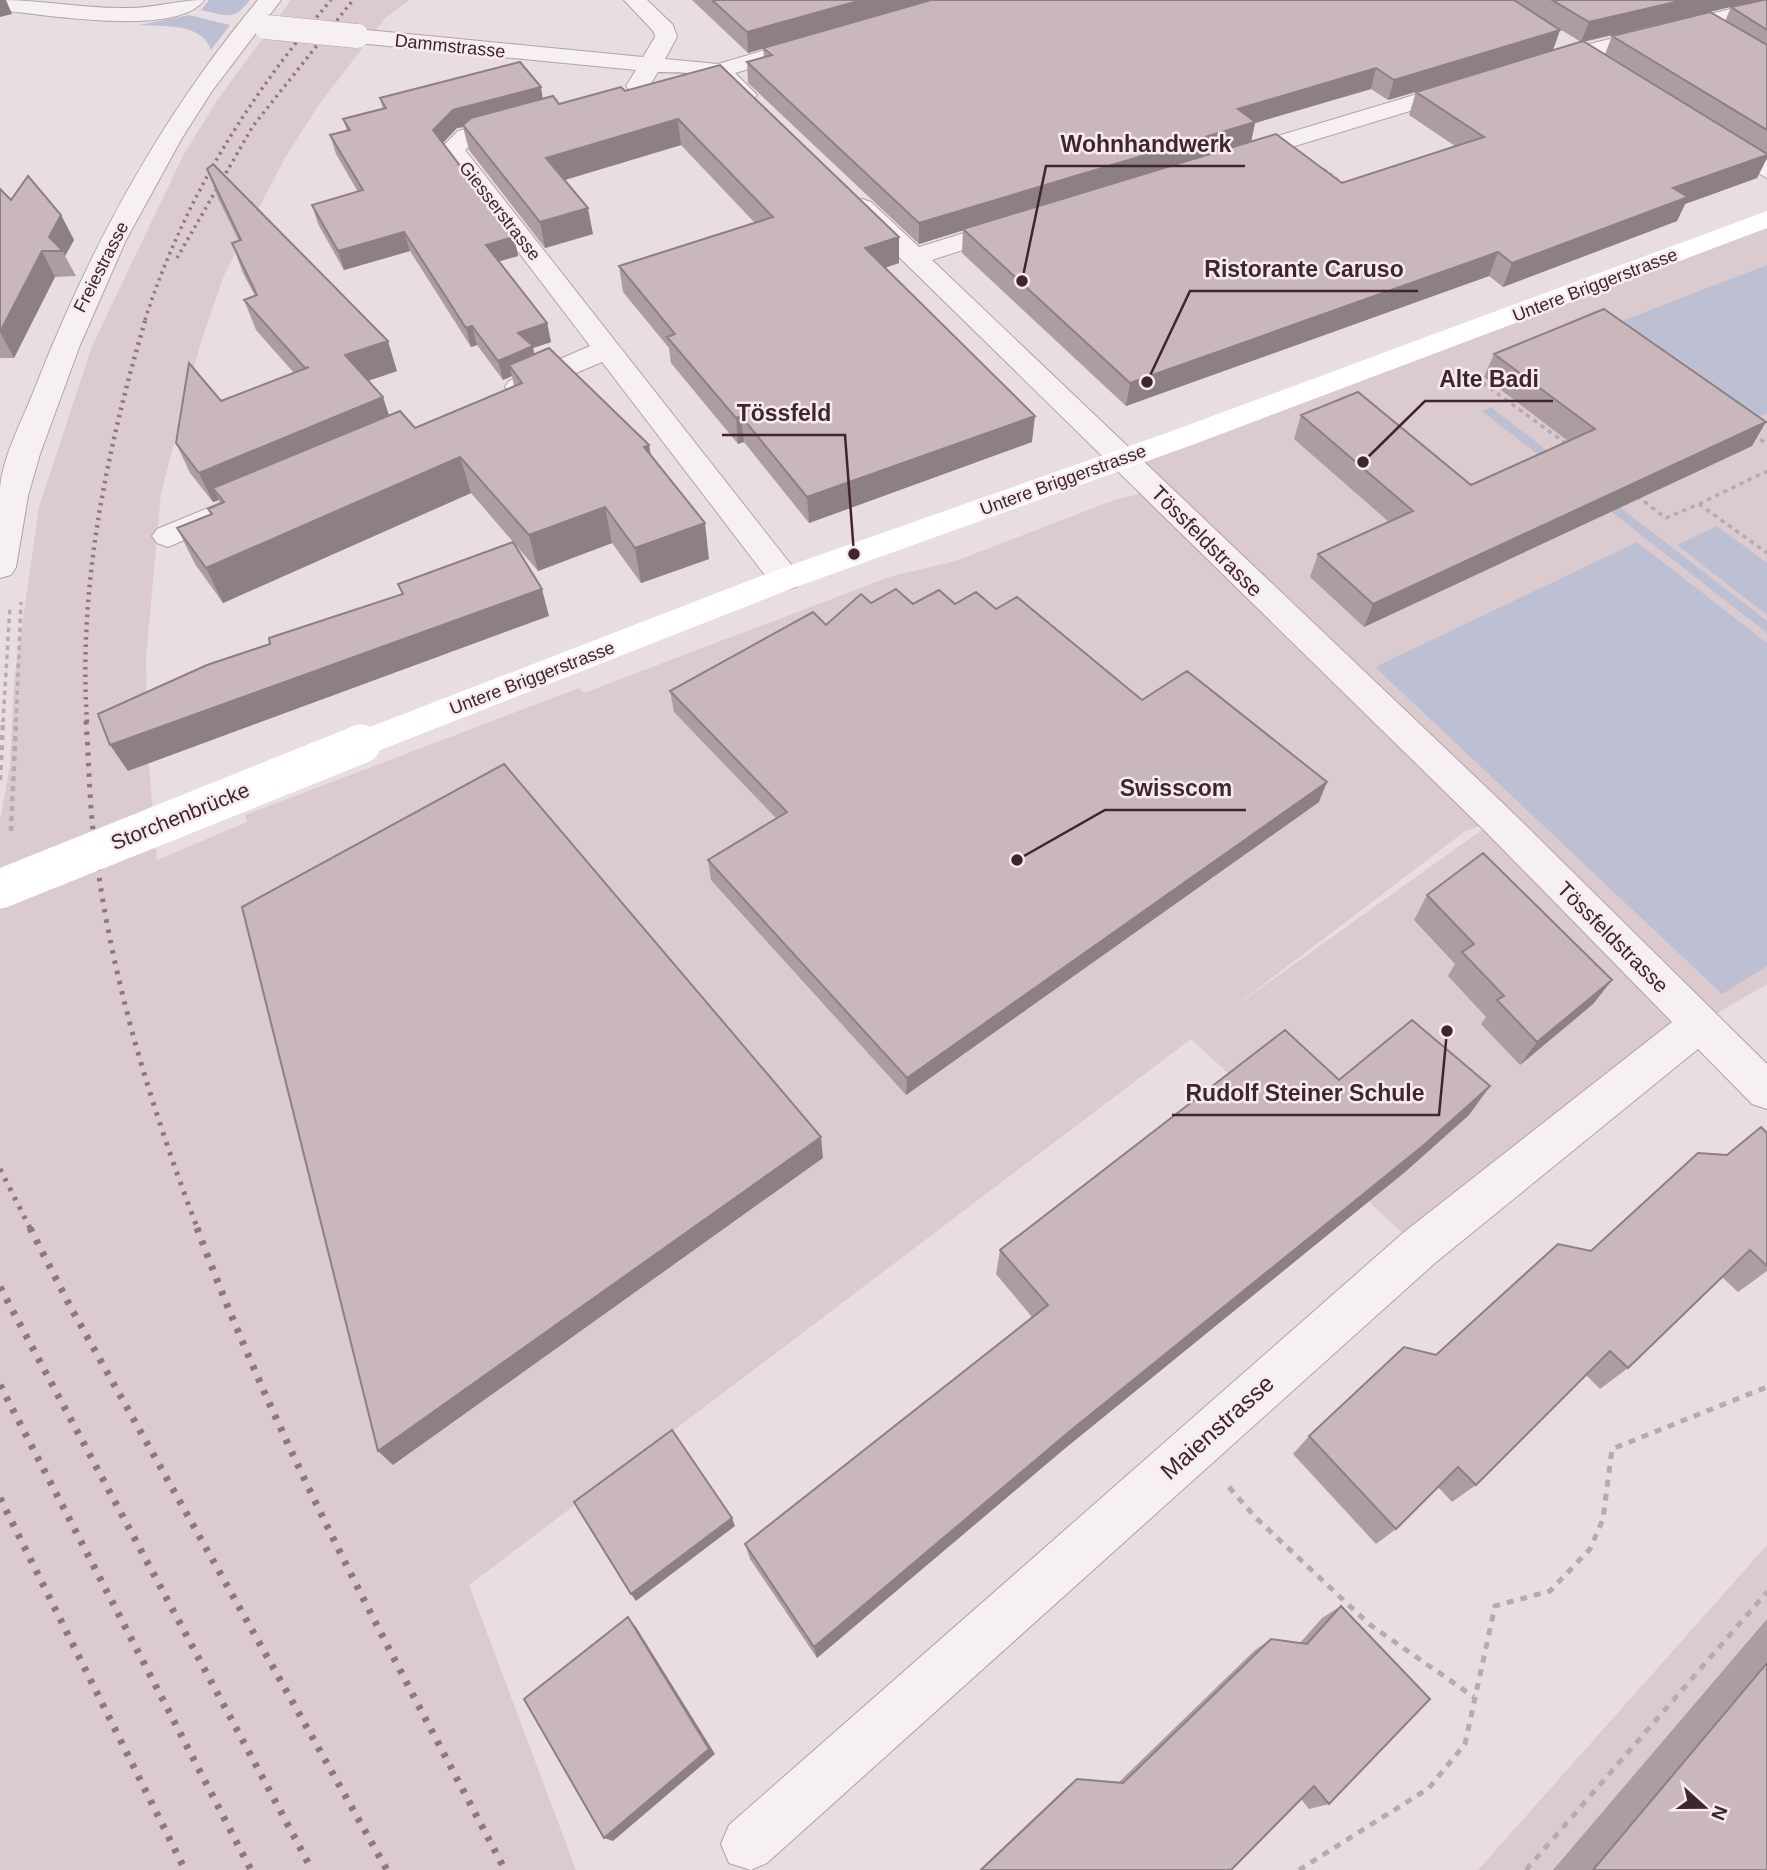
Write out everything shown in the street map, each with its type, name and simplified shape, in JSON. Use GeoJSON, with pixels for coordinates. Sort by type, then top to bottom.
{"type":"FeatureCollection","features":[{"type":"Feature","properties":{"kind":"main road","name":"Untere Briggerstrasse"},"geometry":{"type":"LineString","coordinates":[[360,744],[785,579],[1124,459],[1767,219]]}},
{"type":"Feature","properties":{"kind":"main road","name":"Storchenbrücke"},"geometry":{"type":"LineString","coordinates":[[0,889],[360,744]]}},
{"type":"Feature","properties":{"kind":"street","name":"Freiestrasse"},"geometry":{"type":"LineString","coordinates":[[0,567],[19,472],[75,318],[136,197],[186,114],[258,25],[270,0]]}},
{"type":"Feature","properties":{"kind":"street"},"geometry":{"type":"LineString","coordinates":[[612,97],[640,85],[666,37],[665,30],[635,0]]}},
{"type":"Feature","properties":{"kind":"street"},"geometry":{"type":"LineString","coordinates":[[0,3],[139,15],[187,4]]}},
{"type":"Feature","properties":{"kind":"street"},"geometry":{"type":"LineString","coordinates":[[1524,69],[1577,53],[1767,7]]}},
{"type":"Feature","properties":{"kind":"street","name":"Dammstrasse"},"geometry":{"type":"LineString","coordinates":[[258,25],[652,66]]}},
{"type":"Feature","properties":{"kind":"street"},"geometry":{"type":"LineString","coordinates":[[652,66],[719,71],[831,37]]}},
{"type":"Feature","properties":{"kind":"street"},"geometry":{"type":"LineString","coordinates":[[1556,40],[1609,73]]}},
{"type":"Feature","properties":{"kind":"street"},"geometry":{"type":"LineString","coordinates":[[719,71],[760,108]]}},
{"type":"Feature","properties":{"kind":"street"},"geometry":{"type":"LineString","coordinates":[[1211,164],[1484,81]]}},
{"type":"Feature","properties":{"kind":"street","name":"Giesserstrasse"},"geometry":{"type":"LineString","coordinates":[[546,115],[467,136],[452,149],[785,579]]}},
{"type":"Feature","properties":{"kind":"street"},"geometry":{"type":"LineString","coordinates":[[1696,127],[1767,171]]}},
{"type":"Feature","properties":{"kind":"street","name":"Tössfeldstrasse"},"geometry":{"type":"LineString","coordinates":[[846,192],[1496,819],[1767,1091]]}},
{"type":"Feature","properties":{"kind":"street"},"geometry":{"type":"LineString","coordinates":[[914,257],[1030,220]]}},
{"type":"Feature","properties":{"kind":"street"},"geometry":{"type":"LineString","coordinates":[[493,398],[607,349]]}},
{"type":"Feature","properties":{"kind":"street"},"geometry":{"type":"LineString","coordinates":[[0,449],[19,472]]}},
{"type":"Feature","properties":{"kind":"street"},"geometry":{"type":"LineString","coordinates":[[168,536],[245,503]]}},
{"type":"Feature","properties":{"kind":"street","name":"Maienstrasse"},"geometry":{"type":"LineString","coordinates":[[748,1844],[1419,1248],[1699,1024]]}},
{"type":"Feature","properties":{"kind":"path"},"geometry":{"type":"LineString","coordinates":[[1285,141],[1352,190]]}},
{"type":"Feature","properties":{"kind":"path"},"geometry":{"type":"LineString","coordinates":[[1459,365],[1568,445]]}},
{"type":"Feature","properties":{"kind":"path"},"geometry":{"type":"LineString","coordinates":[[1744,428],[1767,443]]}},
{"type":"Feature","properties":{"kind":"path"},"geometry":{"type":"LineString","coordinates":[[1634,493],[1666,517],[1767,471]]}},
{"type":"Feature","properties":{"kind":"path"},"geometry":{"type":"LineString","coordinates":[[1699,503],[1767,553]]}},
{"type":"Feature","properties":{"kind":"path"},"geometry":{"type":"LineString","coordinates":[[11,842],[21,592]]}},
{"type":"Feature","properties":{"kind":"path"},"geometry":{"type":"LineString","coordinates":[[0,780],[10,604]]}},
{"type":"Feature","properties":{"kind":"path"},"geometry":{"type":"LineString","coordinates":[[1299,1870],[1429,1788],[1465,1744],[1495,1606],[1550,1591],[1590,1549],[1603,1519],[1612,1449],[1767,1388]]}},
{"type":"Feature","properties":{"kind":"path"},"geometry":{"type":"LineString","coordinates":[[1194,1447],[1256,1518],[1369,1624],[1475,1696]]}},
{"type":"Feature","properties":{"kind":"path"},"geometry":{"type":"LineString","coordinates":[[1526,1870],[1767,1592]]}},
{"type":"Feature","properties":{"kind":"shaded area"},"geometry":{"type":"Polygon","coordinates":[[[209,0],[250,0],[239,12],[223,15],[201,10],[209,0]]]}},
{"type":"Feature","properties":{"kind":"shaded area"},"geometry":{"type":"Polygon","coordinates":[[[291,0],[410,0],[386,17],[318,106],[285,158],[224,275],[200,345],[161,493],[146,658],[148,755],[157,860],[247,822],[245,815],[579,688],[584,693],[892,576],[956,561],[1114,500],[1154,490],[1124,459],[1767,219],[1767,984],[1699,1024],[1419,1248],[1191,1039],[469,1585],[576,1870],[0,1870],[0,820],[10,766],[14,680],[39,507],[92,346],[184,154],[218,99],[291,0]],[[1493,822],[1464,832],[1226,1013],[1493,822]]]}},
{"type":"Feature","properties":{"kind":"shaded area"},"geometry":{"type":"Polygon","coordinates":[[[189,15],[230,25],[211,50],[206,41],[190,30],[139,25],[189,15]]]}},
{"type":"Feature","properties":{"kind":"shaded area"},"geometry":{"type":"Polygon","coordinates":[[[1767,265],[1767,413],[1748,421],[1614,324],[1767,265]]]}},
{"type":"Feature","properties":{"kind":"shaded area"},"geometry":{"type":"Polygon","coordinates":[[[1491,407],[1767,621],[1767,633],[1482,411],[1491,407]]]}},
{"type":"Feature","properties":{"kind":"shaded area"},"geometry":{"type":"Polygon","coordinates":[[[1717,526],[1767,563],[1767,615],[1677,545],[1717,526]]]}},
{"type":"Feature","properties":{"kind":"shaded area"},"geometry":{"type":"Polygon","coordinates":[[[1637,542],[1767,643],[1767,966],[1722,994],[1375,667],[1637,542]]]}},
{"type":"Feature","properties":{"kind":"shaded area"},"geometry":{"type":"Polygon","coordinates":[[[1767,1545],[1767,1870],[1478,1870],[1767,1545]]]}},
{"type":"Feature","properties":{"kind":"building"},"geometry":{"type":"Polygon","coordinates":[[[712,0],[862,0],[747,32],[712,0]]]}},
{"type":"Feature","properties":{"kind":"building"},"geometry":{"type":"Polygon","coordinates":[[[931,0],[1514,0],[1560,30],[1394,80],[1376,68],[1238,109],[1255,122],[919,223],[747,62],[772,55],[763,48],[931,0]]]}},
{"type":"Feature","properties":{"kind":"building"},"geometry":{"type":"Polygon","coordinates":[[[1552,0],[1684,0],[1589,22],[1552,0]]]}},
{"type":"Feature","properties":{"kind":"building"},"geometry":{"type":"Polygon","coordinates":[[[1767,0],[1767,30],[1731,7],[1767,0]]]}},
{"type":"Feature","properties":{"kind":"building"},"geometry":{"type":"Polygon","coordinates":[[[1710,12],[1767,45],[1767,130],[1612,36],[1710,12]]]}},
{"type":"Feature","properties":{"kind":"building"},"geometry":{"type":"Polygon","coordinates":[[[1583,41],[1767,155],[1673,188],[1688,197],[1512,263],[1498,252],[1130,383],[963,229],[1276,134],[1342,183],[1484,137],[1416,92],[1583,41]]]}},
{"type":"Feature","properties":{"kind":"building"},"geometry":{"type":"Polygon","coordinates":[[[520,62],[541,87],[453,110],[433,130],[514,237],[486,245],[547,323],[518,333],[533,346],[498,361],[472,326],[466,328],[404,232],[338,251],[312,205],[363,190],[330,135],[350,130],[343,119],[386,108],[380,98],[520,62]]]}},
{"type":"Feature","properties":{"kind":"building"},"geometry":{"type":"Polygon","coordinates":[[[720,65],[899,237],[865,248],[1035,416],[807,497],[741,416],[736,418],[667,337],[675,334],[619,266],[773,217],[678,119],[546,158],[588,208],[540,222],[463,125],[471,118],[553,96],[559,104],[621,87],[625,91],[720,65]]]}},
{"type":"Feature","properties":{"kind":"building"},"geometry":{"type":"Polygon","coordinates":[[[213,164],[388,341],[345,355],[383,397],[199,473],[176,443],[189,363],[221,401],[309,367],[305,368],[244,300],[257,295],[232,243],[241,240],[207,169],[213,164]]]}},
{"type":"Feature","properties":{"kind":"building"},"geometry":{"type":"Polygon","coordinates":[[[28,176],[61,215],[49,237],[63,251],[42,251],[0,332],[0,189],[11,200],[28,176]]]}},
{"type":"Feature","properties":{"kind":"building"},"geometry":{"type":"Polygon","coordinates":[[[1604,309],[1766,422],[1373,604],[1318,554],[1413,511],[1301,415],[1358,392],[1471,485],[1595,429],[1494,354],[1604,309]]]}},
{"type":"Feature","properties":{"kind":"building"},"geometry":{"type":"Polygon","coordinates":[[[549,348],[649,445],[644,447],[705,523],[635,548],[605,507],[529,535],[460,457],[206,568],[177,528],[212,514],[208,509],[224,502],[213,488],[400,411],[415,428],[522,383],[509,365],[549,348]]]}},
{"type":"Feature","properties":{"kind":"building"},"geometry":{"type":"Polygon","coordinates":[[[513,542],[542,589],[110,745],[98,714],[207,665],[270,644],[269,638],[403,594],[398,584],[513,542]]]}},
{"type":"Feature","properties":{"kind":"building"},"geometry":{"type":"Polygon","coordinates":[[[896,589],[913,604],[939,590],[955,604],[976,592],[996,609],[1017,597],[1142,700],[1187,671],[1327,782],[907,1078],[708,860],[787,812],[670,691],[813,612],[826,625],[861,594],[871,603],[896,589]]]}},
{"type":"Feature","properties":{"kind":"building"},"geometry":{"type":"Polygon","coordinates":[[[504,764],[821,1137],[378,1451],[242,907],[504,764]]]}},
{"type":"Feature","properties":{"kind":"building"},"geometry":{"type":"Polygon","coordinates":[[[1483,853],[1612,980],[1537,1042],[1497,1000],[1504,996],[1462,952],[1474,944],[1427,895],[1483,853]]]}},
{"type":"Feature","properties":{"kind":"building"},"geometry":{"type":"Polygon","coordinates":[[[1412,1020],[1490,1086],[1424,1145],[1070,1431],[814,1647],[745,1544],[1048,1305],[1000,1250],[1285,1030],[1339,1080],[1412,1020]]]}},
{"type":"Feature","properties":{"kind":"building"},"geometry":{"type":"Polygon","coordinates":[[[1761,1127],[1767,1133],[1767,1266],[1750,1250],[1628,1368],[1610,1351],[1476,1485],[1458,1467],[1396,1529],[1309,1436],[1404,1347],[1436,1355],[1558,1244],[1591,1251],[1698,1153],[1727,1155],[1761,1127]]]}},
{"type":"Feature","properties":{"kind":"building"},"geometry":{"type":"Polygon","coordinates":[[[672,1430],[732,1518],[631,1594],[574,1502],[672,1430]]]}},
{"type":"Feature","properties":{"kind":"building"},"geometry":{"type":"Polygon","coordinates":[[[1341,1606],[1430,1699],[1329,1804],[1314,1786],[1231,1870],[981,1870],[1077,1779],[1123,1783],[1271,1639],[1307,1644],[1341,1606]]]}},
{"type":"Feature","properties":{"kind":"building"},"geometry":{"type":"Polygon","coordinates":[[[628,1617],[709,1749],[604,1838],[524,1699],[628,1617]]]}},
{"type":"Feature","properties":{"kind":"building"},"geometry":{"type":"Polygon","coordinates":[[[1767,1663],[1767,1870],[1593,1870],[1767,1663]]]}},
{"type":"Feature","properties":{"kind":"railway"},"geometry":{"type":"LineString","coordinates":[[145,320],[179,232],[222,151],[273,73],[331,0]]}},
{"type":"Feature","properties":{"kind":"railway"},"geometry":{"type":"LineString","coordinates":[[177,258],[253,126],[353,0]]}},
{"type":"Feature","properties":{"kind":"railway"},"geometry":{"type":"LineString","coordinates":[[87,722],[85,671],[91,569],[108,467],[146,318]]}},
{"type":"Feature","properties":{"kind":"railway"},"geometry":{"type":"LineString","coordinates":[[86,721],[92,823],[101,888],[121,988],[148,1086],[198,1230]]}},
{"type":"Feature","properties":{"kind":"railway"},"geometry":{"type":"LineString","coordinates":[[0,1169],[31,1230]]}},
{"type":"Feature","properties":{"kind":"railway"},"geometry":{"type":"LineString","coordinates":[[30,1228],[71,1308],[387,1870]]}},
{"type":"Feature","properties":{"kind":"railway"},"geometry":{"type":"LineString","coordinates":[[197,1228],[230,1311],[302,1474],[381,1633],[505,1870]]}},
{"type":"Feature","properties":{"kind":"railway"},"geometry":{"type":"LineString","coordinates":[[0,1287],[312,1870]]}},
{"type":"Feature","properties":{"kind":"railway"},"geometry":{"type":"LineString","coordinates":[[0,1385],[251,1870]]}},
{"type":"Feature","properties":{"kind":"railway"},"geometry":{"type":"LineString","coordinates":[[0,1498],[185,1870]]}},
{"type":"Feature","properties":{"kind":"place","name":"Wohnhandwerk"},"geometry":{"type":"Point","coordinates":[1022,281]}},
{"type":"Feature","properties":{"kind":"place","name":"Ristorante Caruso"},"geometry":{"type":"Point","coordinates":[1147,382]}},
{"type":"Feature","properties":{"kind":"place","name":"Alte Badi"},"geometry":{"type":"Point","coordinates":[1363,462]}},
{"type":"Feature","properties":{"kind":"place","name":"Tössfeld"},"geometry":{"type":"Point","coordinates":[854,554]}},
{"type":"Feature","properties":{"kind":"place","name":"Swisscom"},"geometry":{"type":"Point","coordinates":[1017,860]}},
{"type":"Feature","properties":{"kind":"place","name":"Rudolf Steiner Schule"},"geometry":{"type":"Point","coordinates":[1447,1031]}}]}
